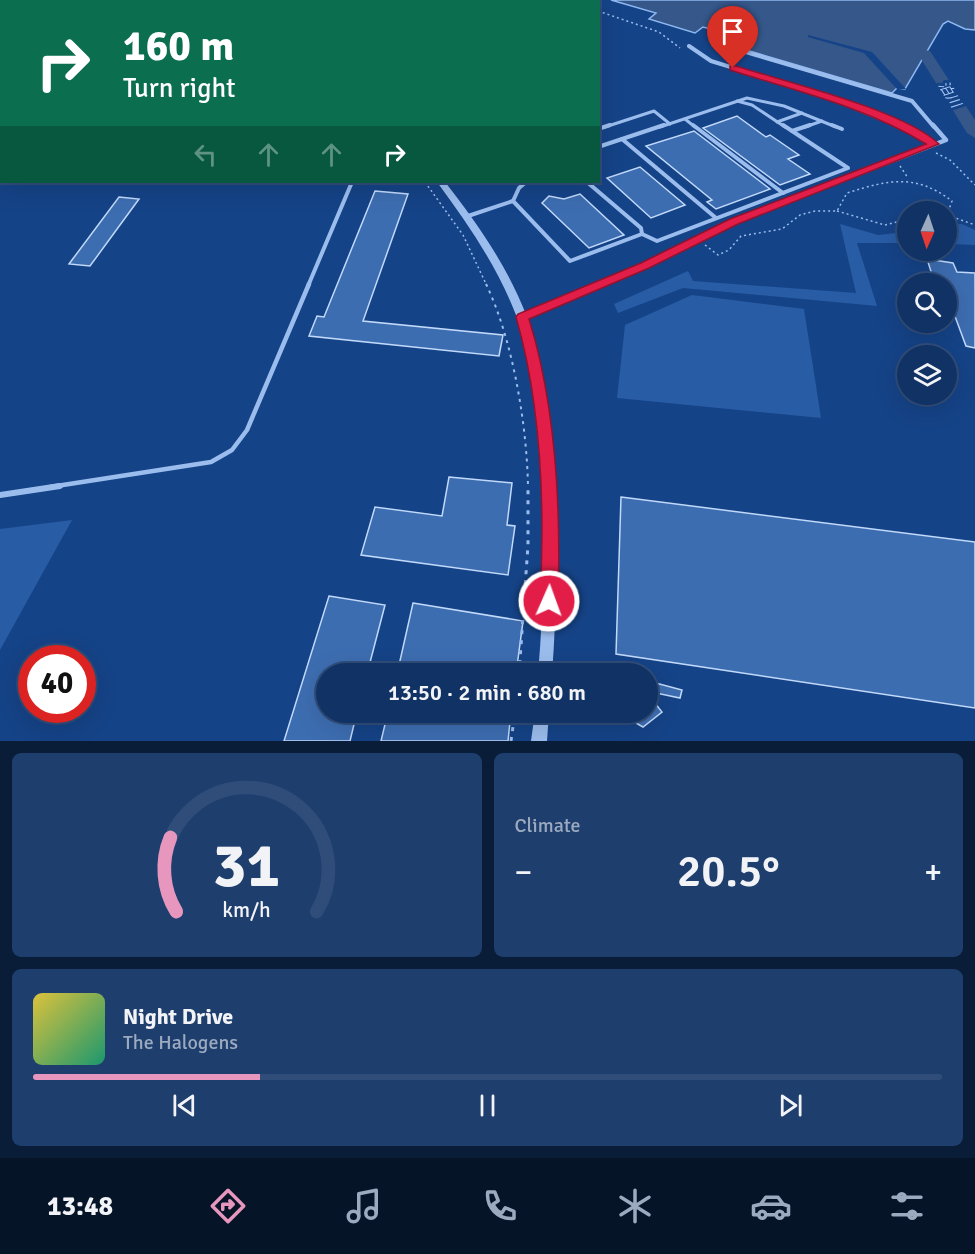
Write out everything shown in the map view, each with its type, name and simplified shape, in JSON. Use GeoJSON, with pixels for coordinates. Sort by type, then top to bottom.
{"type":"FeatureCollection","features":[{"type":"Feature","properties":{"kind":"street"},"geometry":{"type":"LineString","coordinates":[[689,46],[711,61],[864,110],[903,126],[934,144]]}},
{"type":"Feature","properties":{"kind":"street"},"geometry":{"type":"LineString","coordinates":[[522,317],[645,266],[734,222],[946,140],[912,101],[732,48]]}},
{"type":"Feature","properties":{"kind":"street"},"geometry":{"type":"LineString","coordinates":[[442,183],[468,216],[498,266],[522,317],[531,346],[547,464],[551,541],[545,663]]}},
{"type":"Feature","properties":{"kind":"street"},"geometry":{"type":"LineString","coordinates":[[539,741],[541,723]]}},
{"type":"Feature","properties":{"kind":"lane"},"geometry":{"type":"LineString","coordinates":[[600,146],[747,98],[802,113],[842,129]]}},
{"type":"Feature","properties":{"kind":"lane"},"geometry":{"type":"LineString","coordinates":[[513,201],[570,261],[642,234],[657,241],[848,168],[752,105],[737,101]]}},
{"type":"Feature","properties":{"kind":"lane"},"geometry":{"type":"LineString","coordinates":[[600,128],[654,111],[670,124]]}},
{"type":"Feature","properties":{"kind":"lane"},"geometry":{"type":"LineString","coordinates":[[777,122],[802,113]]}},
{"type":"Feature","properties":{"kind":"lane"},"geometry":{"type":"LineString","coordinates":[[685,119],[783,193]]}},
{"type":"Feature","properties":{"kind":"lane"},"geometry":{"type":"LineString","coordinates":[[792,131],[822,121]]}},
{"type":"Feature","properties":{"kind":"lane"},"geometry":{"type":"LineString","coordinates":[[622,139],[716,218]]}},
{"type":"Feature","properties":{"kind":"lane"},"geometry":{"type":"LineString","coordinates":[[0,495],[211,462],[232,450],[247,430],[352,183]]}},
{"type":"Feature","properties":{"kind":"lane"},"geometry":{"type":"LineString","coordinates":[[468,216],[513,201],[519,188],[525,183]]}},
{"type":"Feature","properties":{"kind":"lane"},"geometry":{"type":"LineString","coordinates":[[588,183],[641,228],[642,234]]}},
{"type":"Feature","properties":{"kind":"path"},"geometry":{"type":"LineString","coordinates":[[925,147],[950,160],[975,185]]}},
{"type":"Feature","properties":{"kind":"path"},"geometry":{"type":"LineString","coordinates":[[891,160],[900,166],[908,178]]}},
{"type":"Feature","properties":{"kind":"path"},"geometry":{"type":"LineString","coordinates":[[837,211],[847,193],[876,183],[908,178],[941,191],[952,201]]}},
{"type":"Feature","properties":{"kind":"path"},"geometry":{"type":"LineString","coordinates":[[426,183],[453,219],[481,269],[511,352],[526,446],[528,475],[528,585],[520,663]]}},
{"type":"Feature","properties":{"kind":"path"},"geometry":{"type":"LineString","coordinates":[[697,240],[718,255],[729,250],[741,236],[782,229],[800,215],[815,211],[837,211],[885,225],[897,222]]}},
{"type":"Feature","properties":{"kind":"path"},"geometry":{"type":"LineString","coordinates":[[957,219],[975,225]]}},
{"type":"Feature","properties":{"kind":"path"},"geometry":{"type":"LineString","coordinates":[[511,741],[513,723]]}},
{"type":"Feature","properties":{"kind":"shaded area"},"geometry":{"type":"Polygon","coordinates":[[[611,0],[975,0],[975,30],[965,29],[948,21],[943,24],[905,89],[897,88],[892,93],[736,47],[745,38],[703,27],[695,33],[649,19],[656,13],[611,0]]]}},
{"type":"Feature","properties":{"kind":"shaded area"},"geometry":{"type":"Polygon","coordinates":[[[840,224],[878,235],[897,233],[897,243],[857,243],[877,306],[683,288],[618,313],[614,304],[688,271],[693,281],[856,293],[840,224]]]}},
{"type":"Feature","properties":{"kind":"shaded area"},"geometry":{"type":"Polygon","coordinates":[[[957,224],[962,224],[975,230],[975,245],[957,244],[957,224]]]}},
{"type":"Feature","properties":{"kind":"shaded area"},"geometry":{"type":"Polygon","coordinates":[[[692,295],[804,309],[821,418],[617,398],[625,325],[692,295]]]}},
{"type":"Feature","properties":{"kind":"shaded area"},"geometry":{"type":"Polygon","coordinates":[[[72,520],[0,650],[0,529],[72,520]]]}},
{"type":"Feature","properties":{"kind":"pier"},"geometry":{"type":"Polygon","coordinates":[[[808,35],[872,52],[906,89],[897,89],[864,53],[808,37],[808,35]]]}},
{"type":"Feature","properties":{"kind":"building"},"geometry":{"type":"Polygon","coordinates":[[[737,116],[766,137],[770,135],[799,155],[788,159],[810,174],[780,185],[703,128],[737,116]]]}},
{"type":"Feature","properties":{"kind":"building"},"geometry":{"type":"Polygon","coordinates":[[[694,131],[770,189],[716,209],[707,202],[712,200],[646,146],[694,131]]]}},
{"type":"Feature","properties":{"kind":"building"},"geometry":{"type":"Polygon","coordinates":[[[640,167],[685,205],[651,218],[607,178],[640,167]]]}},
{"type":"Feature","properties":{"kind":"building"},"geometry":{"type":"Polygon","coordinates":[[[375,191],[408,194],[363,321],[503,335],[499,356],[309,336],[317,316],[324,317],[375,191]]]}},
{"type":"Feature","properties":{"kind":"building"},"geometry":{"type":"Polygon","coordinates":[[[580,194],[624,235],[589,248],[542,203],[549,196],[564,199],[580,194]]]}},
{"type":"Feature","properties":{"kind":"building"},"geometry":{"type":"Polygon","coordinates":[[[119,197],[139,199],[90,266],[69,264],[119,197]]]}},
{"type":"Feature","properties":{"kind":"building"},"geometry":{"type":"Polygon","coordinates":[[[928,261],[953,263],[957,272],[975,273],[975,348],[966,346],[957,322],[957,273],[931,273],[928,261]]]}},
{"type":"Feature","properties":{"kind":"building"},"geometry":{"type":"Polygon","coordinates":[[[449,477],[512,483],[507,525],[515,526],[508,575],[361,555],[375,507],[442,516],[449,477]]]}},
{"type":"Feature","properties":{"kind":"building"},"geometry":{"type":"Polygon","coordinates":[[[621,497],[975,542],[975,708],[616,654],[621,497]]]}},
{"type":"Feature","properties":{"kind":"building"},"geometry":{"type":"Polygon","coordinates":[[[329,596],[385,605],[370,663],[316,663],[316,723],[354,723],[350,741],[284,741],[329,596]]]}},
{"type":"Feature","properties":{"kind":"building"},"geometry":{"type":"Polygon","coordinates":[[[413,603],[523,621],[517,663],[399,663],[413,603]]]}},
{"type":"Feature","properties":{"kind":"building"},"geometry":{"type":"Polygon","coordinates":[[[658,684],[682,690],[680,698],[658,693],[658,684]]]}},
{"type":"Feature","properties":{"kind":"building"},"geometry":{"type":"Polygon","coordinates":[[[385,723],[510,723],[508,741],[381,741],[385,723]]]}},
{"type":"Feature","properties":{"kind":"building"},"geometry":{"type":"Polygon","coordinates":[[[636,723],[648,723],[643,727],[636,723]]]}},
{"type":"Feature","properties":{"kind":"waterway","name":"泊川"},"geometry":{"type":"LineString","coordinates":[[925,54],[975,133]]}},
{"type":"Feature","properties":{"kind":"route"},"geometry":{"type":"LineString","coordinates":[[549,601],[551,541],[546,453],[531,346],[522,317],[645,266],[734,222],[934,144],[903,126],[864,110],[733,68]]}}]}
